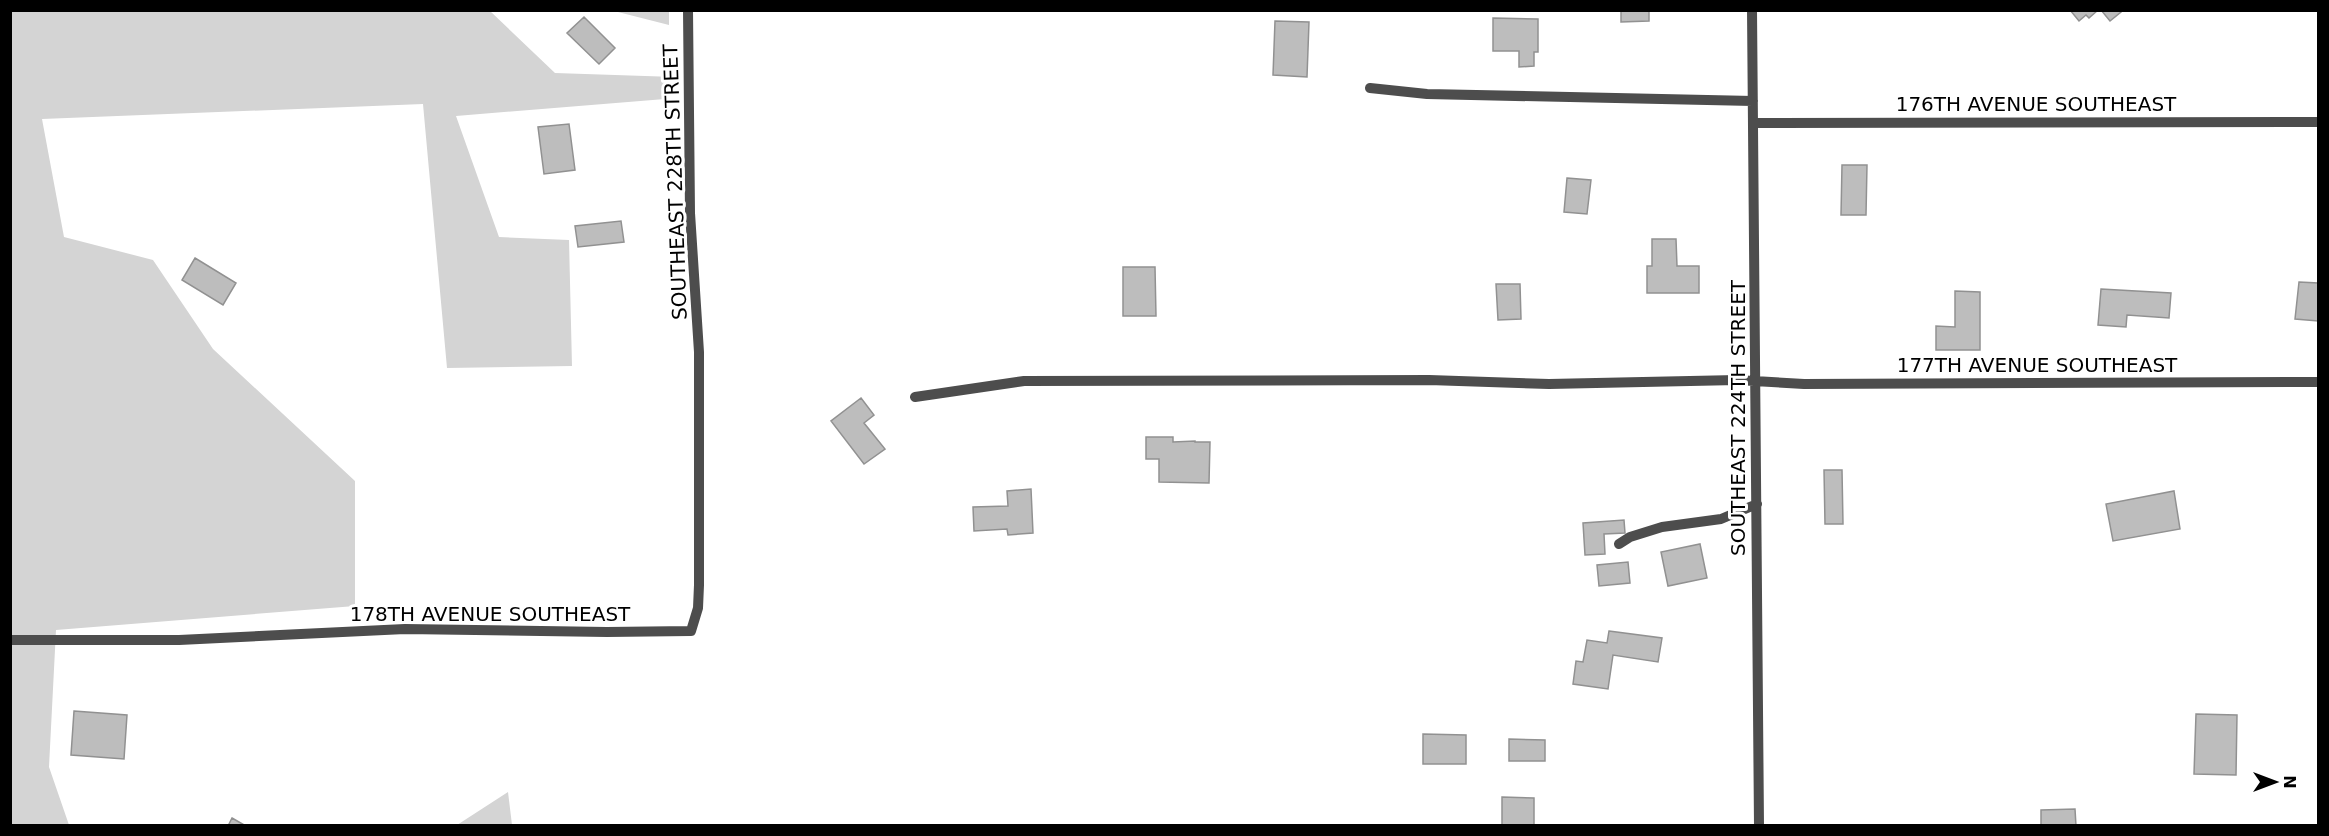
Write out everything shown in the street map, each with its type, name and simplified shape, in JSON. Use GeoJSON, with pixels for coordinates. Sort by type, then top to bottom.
{"type":"FeatureCollection","features":[{"type":"Feature","properties":{"kind":"street","name":"SOUTHEAST 228TH STREET"},"geometry":{"type":"LineString","coordinates":[[688,10],[690,213],[699,352]]}},
{"type":"Feature","properties":{"kind":"street","name":"SOUTHEAST 224TH STREET"},"geometry":{"type":"LineString","coordinates":[[1752,10],[1759,825]]}},
{"type":"Feature","properties":{"kind":"street"},"geometry":{"type":"LineString","coordinates":[[1370,88],[1449,94],[1753,101]]}},
{"type":"Feature","properties":{"kind":"street","name":"176TH AVENUE SOUTHEAST"},"geometry":{"type":"LineString","coordinates":[[1753,123],[2319,122]]}},
{"type":"Feature","properties":{"kind":"street","name":"178TH AVENUE SOUTHEAST"},"geometry":{"type":"LineString","coordinates":[[10,640],[179,640],[405,629],[691,631],[698,608],[699,585],[699,352]]}},
{"type":"Feature","properties":{"kind":"street","name":"177TH AVENUE SOUTHEAST"},"geometry":{"type":"LineString","coordinates":[[915,397],[1024,381],[1429,380],[1549,384],[1737,380],[1804,384],[2319,382]]}},
{"type":"Feature","properties":{"kind":"street"},"geometry":{"type":"LineString","coordinates":[[1619,544],[1630,537],[1662,527],[1721,519],[1756,504]]}},
{"type":"Feature","properties":{"kind":"shaded area"},"geometry":{"type":"Polygon","coordinates":[[[10,11],[490,11],[555,73],[675,77],[665,99],[456,116],[499,237],[569,240],[572,366],[447,368],[423,104],[42,119],[64,237],[153,260],[213,349],[355,481],[355,606],[56,630],[49,767],[69,825],[11,825],[10,11]]]}},
{"type":"Feature","properties":{"kind":"shaded area"},"geometry":{"type":"Polygon","coordinates":[[[614,11],[669,11],[669,25],[614,11]]]}},
{"type":"Feature","properties":{"kind":"shaded area"},"geometry":{"type":"Polygon","coordinates":[[[508,792],[512,825],[457,825],[508,792]]]}},
{"type":"Feature","properties":{"kind":"building"},"geometry":{"type":"Polygon","coordinates":[[[1621,10],[1649,10],[1649,21],[1621,22],[1621,10]]]}},
{"type":"Feature","properties":{"kind":"building"},"geometry":{"type":"Polygon","coordinates":[[[2070,10],[2098,10],[2089,18],[2086,15],[2079,21],[2070,10]]]}},
{"type":"Feature","properties":{"kind":"building"},"geometry":{"type":"Polygon","coordinates":[[[2101,10],[2120,10],[2121,12],[2110,21],[2101,10]]]}},
{"type":"Feature","properties":{"kind":"building"},"geometry":{"type":"Polygon","coordinates":[[[584,17],[615,48],[599,64],[567,33],[584,17]]]}},
{"type":"Feature","properties":{"kind":"building"},"geometry":{"type":"Polygon","coordinates":[[[1493,18],[1538,19],[1538,52],[1534,52],[1534,66],[1519,67],[1519,51],[1493,51],[1493,18]]]}},
{"type":"Feature","properties":{"kind":"building"},"geometry":{"type":"Polygon","coordinates":[[[1275,21],[1309,22],[1307,77],[1273,75],[1275,21]]]}},
{"type":"Feature","properties":{"kind":"building"},"geometry":{"type":"Polygon","coordinates":[[[569,124],[575,170],[544,174],[538,127],[569,124]]]}},
{"type":"Feature","properties":{"kind":"building"},"geometry":{"type":"Polygon","coordinates":[[[1842,165],[1867,165],[1866,215],[1841,215],[1842,165]]]}},
{"type":"Feature","properties":{"kind":"building"},"geometry":{"type":"Polygon","coordinates":[[[1567,178],[1591,180],[1587,214],[1564,212],[1567,178]]]}},
{"type":"Feature","properties":{"kind":"building"},"geometry":{"type":"Polygon","coordinates":[[[621,221],[624,242],[578,247],[575,226],[621,221]]]}},
{"type":"Feature","properties":{"kind":"building"},"geometry":{"type":"Polygon","coordinates":[[[1652,239],[1676,239],[1677,266],[1699,266],[1699,293],[1647,293],[1647,266],[1652,266],[1652,239]]]}},
{"type":"Feature","properties":{"kind":"building"},"geometry":{"type":"Polygon","coordinates":[[[195,258],[236,283],[223,305],[182,280],[195,258]]]}},
{"type":"Feature","properties":{"kind":"building"},"geometry":{"type":"Polygon","coordinates":[[[1123,267],[1155,267],[1156,316],[1123,316],[1123,267]]]}},
{"type":"Feature","properties":{"kind":"building"},"geometry":{"type":"Polygon","coordinates":[[[2299,282],[2318,283],[2318,321],[2295,319],[2299,282]]]}},
{"type":"Feature","properties":{"kind":"building"},"geometry":{"type":"Polygon","coordinates":[[[1496,284],[1520,284],[1521,319],[1498,320],[1496,284]]]}},
{"type":"Feature","properties":{"kind":"building"},"geometry":{"type":"Polygon","coordinates":[[[2101,289],[2171,293],[2169,318],[2127,315],[2126,327],[2098,325],[2101,289]]]}},
{"type":"Feature","properties":{"kind":"building"},"geometry":{"type":"Polygon","coordinates":[[[1955,291],[1980,292],[1980,350],[1936,350],[1936,326],[1955,327],[1955,291]]]}},
{"type":"Feature","properties":{"kind":"building"},"geometry":{"type":"Polygon","coordinates":[[[861,398],[874,415],[864,423],[885,449],[864,464],[831,421],[861,398]]]}},
{"type":"Feature","properties":{"kind":"building"},"geometry":{"type":"Polygon","coordinates":[[[1146,437],[1173,437],[1173,442],[1210,442],[1209,483],[1159,482],[1159,459],[1146,459],[1146,437]]]}},
{"type":"Feature","properties":{"kind":"building"},"geometry":{"type":"Polygon","coordinates":[[[1824,470],[1842,470],[1843,524],[1825,524],[1824,470]]]}},
{"type":"Feature","properties":{"kind":"building"},"geometry":{"type":"Polygon","coordinates":[[[1031,489],[1033,533],[1008,535],[1007,529],[974,531],[973,507],[1008,506],[1007,491],[1031,489]]]}},
{"type":"Feature","properties":{"kind":"building"},"geometry":{"type":"Polygon","coordinates":[[[2174,491],[2180,529],[2113,541],[2106,504],[2174,491]]]}},
{"type":"Feature","properties":{"kind":"building"},"geometry":{"type":"Polygon","coordinates":[[[1624,520],[1625,533],[1604,534],[1605,554],[1585,555],[1583,523],[1624,520]]]}},
{"type":"Feature","properties":{"kind":"building"},"geometry":{"type":"Polygon","coordinates":[[[1700,544],[1707,578],[1668,586],[1661,552],[1700,544]]]}},
{"type":"Feature","properties":{"kind":"building"},"geometry":{"type":"Polygon","coordinates":[[[1628,562],[1630,583],[1599,586],[1597,565],[1628,562]]]}},
{"type":"Feature","properties":{"kind":"building"},"geometry":{"type":"Polygon","coordinates":[[[1609,631],[1662,638],[1658,662],[1613,655],[1608,689],[1573,684],[1576,661],[1583,662],[1587,640],[1607,643],[1609,631]]]}},
{"type":"Feature","properties":{"kind":"building"},"geometry":{"type":"Polygon","coordinates":[[[74,711],[127,715],[124,759],[71,755],[74,711]]]}},
{"type":"Feature","properties":{"kind":"building"},"geometry":{"type":"Polygon","coordinates":[[[2196,714],[2237,715],[2236,775],[2194,774],[2196,714]]]}},
{"type":"Feature","properties":{"kind":"building"},"geometry":{"type":"Polygon","coordinates":[[[1423,734],[1466,735],[1466,764],[1423,764],[1423,734]]]}},
{"type":"Feature","properties":{"kind":"building"},"geometry":{"type":"Polygon","coordinates":[[[1509,739],[1545,740],[1545,761],[1509,761],[1509,739]]]}},
{"type":"Feature","properties":{"kind":"building"},"geometry":{"type":"Polygon","coordinates":[[[1502,797],[1534,798],[1534,826],[1502,826],[1502,797]]]}},
{"type":"Feature","properties":{"kind":"building"},"geometry":{"type":"Polygon","coordinates":[[[2075,809],[2076,826],[2041,826],[2041,810],[2075,809]]]}},
{"type":"Feature","properties":{"kind":"building"},"geometry":{"type":"Polygon","coordinates":[[[232,818],[246,826],[228,826],[232,818]]]}}]}
